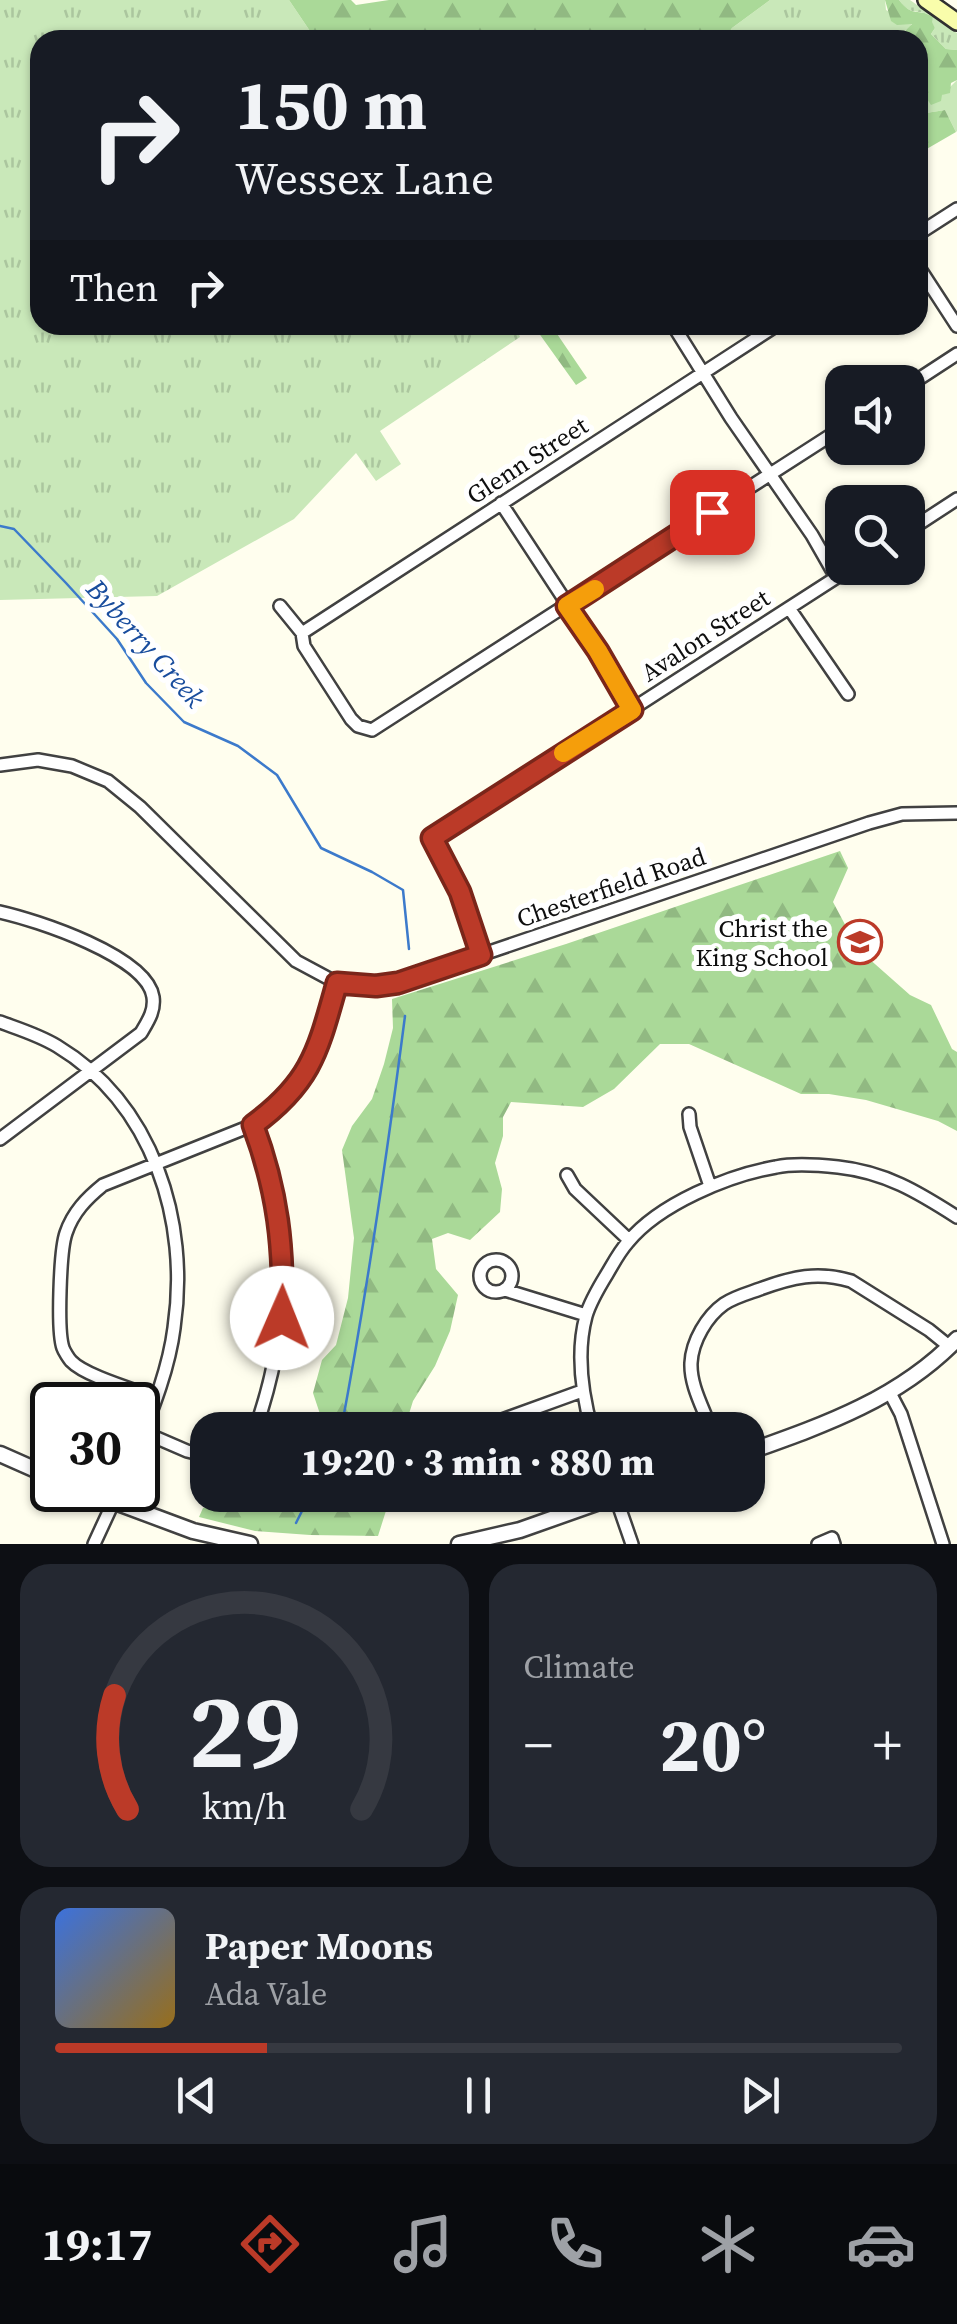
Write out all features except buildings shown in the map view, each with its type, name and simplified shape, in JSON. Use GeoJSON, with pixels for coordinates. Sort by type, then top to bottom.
{"type":"FeatureCollection","features":[{"type":"Feature","properties":{"kind":"main road"},"geometry":{"type":"LineString","coordinates":[[926,0],[957,22]]}},
{"type":"Feature","properties":{"kind":"street"},"geometry":{"type":"LineString","coordinates":[[928,227],[957,208]]}},
{"type":"Feature","properties":{"kind":"street"},"geometry":{"type":"LineString","coordinates":[[928,281],[957,326]]}},
{"type":"Feature","properties":{"kind":"street"},"geometry":{"type":"LineString","coordinates":[[679,335],[825,558]]}},
{"type":"Feature","properties":{"kind":"street","name":"Glenn Street"},"geometry":{"type":"LineString","coordinates":[[302,633],[761,335]]}},
{"type":"Feature","properties":{"kind":"street"},"geometry":{"type":"LineString","coordinates":[[925,375],[957,354]]}},
{"type":"Feature","properties":{"kind":"street"},"geometry":{"type":"LineString","coordinates":[[280,606],[302,633],[304,646],[351,719],[372,730],[825,439]]}},
{"type":"Feature","properties":{"kind":"street"},"geometry":{"type":"LineString","coordinates":[[925,520],[957,498]]}},
{"type":"Feature","properties":{"kind":"street"},"geometry":{"type":"LineString","coordinates":[[500,504],[598,651],[632,710]]}},
{"type":"Feature","properties":{"kind":"street","name":"Avalon Street"},"geometry":{"type":"LineString","coordinates":[[481,955],[460,892],[432,838],[825,584]]}},
{"type":"Feature","properties":{"kind":"street"},"geometry":{"type":"LineString","coordinates":[[789,608],[848,694]]}},
{"type":"Feature","properties":{"kind":"street","name":"Chesterfield Road"},"geometry":{"type":"LineString","coordinates":[[0,765],[38,760],[72,766],[108,781],[140,806],[296,961],[337,983],[376,986],[398,983],[869,823],[902,814],[957,812]]}},
{"type":"Feature","properties":{"kind":"street"},"geometry":{"type":"LineString","coordinates":[[0,912],[58,928],[94,945],[143,976],[153,994],[152,1013],[142,1034],[0,1139]]}},
{"type":"Feature","properties":{"kind":"street"},"geometry":{"type":"LineString","coordinates":[[115,1382],[81,1369],[62,1346],[62,1248],[73,1217],[103,1185],[253,1125],[275,1109],[304,1076],[320,1042],[337,983]]}},
{"type":"Feature","properties":{"kind":"street"},"geometry":{"type":"LineString","coordinates":[[0,1022],[56,1046],[91,1071],[122,1103],[148,1144],[165,1187],[178,1256],[174,1332],[160,1383]]}},
{"type":"Feature","properties":{"kind":"street"},"geometry":{"type":"LineString","coordinates":[[689,1114],[710,1186]]}},
{"type":"Feature","properties":{"kind":"street"},"geometry":{"type":"LineString","coordinates":[[253,1125],[274,1192],[282,1252],[282,1318],[274,1370],[261,1412]]}},
{"type":"Feature","properties":{"kind":"street"},"geometry":{"type":"LineString","coordinates":[[587,1412],[582,1391],[582,1354],[586,1315],[600,1286],[629,1240],[666,1210],[710,1186],[778,1166],[838,1167],[903,1183],[957,1216]]}},
{"type":"Feature","properties":{"kind":"street"},"geometry":{"type":"LineString","coordinates":[[567,1175],[575,1189],[629,1240]]}},
{"type":"Feature","properties":{"kind":"street"},"geometry":{"type":"LineString","coordinates":[[704,1412],[692,1379],[691,1360],[708,1318],[727,1302],[792,1277],[826,1276],[851,1282],[953,1343],[890,1393],[824,1425],[765,1446]]}},
{"type":"Feature","properties":{"kind":"street"},"geometry":{"type":"LineString","coordinates":[[505,1290],[586,1315]]}},
{"type":"Feature","properties":{"kind":"street"},"geometry":{"type":"LineString","coordinates":[[523,1412],[582,1391]]}},
{"type":"Feature","properties":{"kind":"street"},"geometry":{"type":"LineString","coordinates":[[890,1393],[944,1544]]}},
{"type":"Feature","properties":{"kind":"street"},"geometry":{"type":"LineString","coordinates":[[160,1439],[190,1452]]}},
{"type":"Feature","properties":{"kind":"street"},"geometry":{"type":"LineString","coordinates":[[0,1454],[30,1467]]}},
{"type":"Feature","properties":{"kind":"street"},"geometry":{"type":"LineString","coordinates":[[94,1544],[109,1512]]}},
{"type":"Feature","properties":{"kind":"street"},"geometry":{"type":"LineString","coordinates":[[151,1512],[193,1531],[250,1544]]}},
{"type":"Feature","properties":{"kind":"street"},"geometry":{"type":"LineString","coordinates":[[459,1544],[520,1530],[569,1512]]}},
{"type":"Feature","properties":{"kind":"street"},"geometry":{"type":"LineString","coordinates":[[622,1512],[632,1544]]}},
{"type":"Feature","properties":{"kind":"street"},"geometry":{"type":"LineString","coordinates":[[818,1544],[832,1538],[834,1544]]}},
{"type":"Feature","properties":{"kind":"green space"},"geometry":{"type":"Polygon","coordinates":[[[0,0],[289,0],[309,30],[30,30],[30,335],[520,337],[380,431],[401,464],[376,481],[356,453],[294,519],[157,596],[0,600],[0,0]]]}},
{"type":"Feature","properties":{"kind":"green space"},"geometry":{"type":"Polygon","coordinates":[[[289,0],[351,0],[356,5],[389,0],[770,0],[731,30],[309,30],[289,0]]]}},
{"type":"Feature","properties":{"kind":"green space"},"geometry":{"type":"Polygon","coordinates":[[[770,0],[885,0],[886,10],[912,23],[906,30],[732,28],[770,0]]]}},
{"type":"Feature","properties":{"kind":"green space"},"geometry":{"type":"Polygon","coordinates":[[[885,0],[899,0],[912,11],[933,17],[935,28],[931,34],[946,49],[957,50],[957,80],[941,101],[931,105],[928,100],[928,30],[906,30],[912,24],[897,25],[891,21],[885,0]]]}},
{"type":"Feature","properties":{"kind":"green space"},"geometry":{"type":"Polygon","coordinates":[[[899,0],[910,0],[957,33],[957,50],[946,49],[931,34],[935,28],[933,17],[908,9],[899,0]]]}},
{"type":"Feature","properties":{"kind":"green space"},"geometry":{"type":"Polygon","coordinates":[[[957,80],[956,132],[945,110],[928,113],[928,98],[942,95],[957,80]]]}},
{"type":"Feature","properties":{"kind":"green space"},"geometry":{"type":"Polygon","coordinates":[[[945,110],[956,132],[928,148],[928,113],[945,110]]]}},
{"type":"Feature","properties":{"kind":"green space"},"geometry":{"type":"Polygon","coordinates":[[[540,335],[558,335],[587,378],[576,385],[540,335]]]}},
{"type":"Feature","properties":{"kind":"green space"},"geometry":{"type":"Polygon","coordinates":[[[840,851],[848,868],[833,902],[858,949],[910,995],[931,1005],[957,1052],[957,1131],[938,1121],[866,1100],[801,1094],[689,1044],[660,1044],[614,1089],[583,1107],[511,1102],[503,1117],[503,1136],[495,1163],[502,1189],[500,1212],[470,1240],[448,1233],[432,1239],[436,1269],[458,1295],[450,1331],[410,1412],[319,1412],[313,1393],[322,1360],[336,1345],[348,1298],[354,1238],[342,1150],[352,1126],[372,1099],[384,1064],[393,1028],[392,999],[840,851]]]}},
{"type":"Feature","properties":{"kind":"green space"},"geometry":{"type":"Polygon","coordinates":[[[201,1512],[386,1512],[378,1536],[255,1531],[199,1517],[201,1512]]]}},
{"type":"Feature","properties":{"kind":"waterway","name":"Byberry Creek"},"geometry":{"type":"LineString","coordinates":[[0,526],[14,529],[66,583],[117,639],[146,683],[184,722],[238,746],[277,775],[321,848],[403,890],[409,949]]}},
{"type":"Feature","properties":{"kind":"waterway","name":"Byberry Creek"},"geometry":{"type":"LineString","coordinates":[[344,1412],[405,1016]]}},
{"type":"Feature","properties":{"kind":"waterway","name":"Byberry Creek"},"geometry":{"type":"LineString","coordinates":[[296,1523],[302,1512]]}},
{"type":"Feature","properties":{"kind":"slow traffic"},"geometry":{"type":"LineString","coordinates":[[563,753],[632,710],[567,606],[595,589]]}},
{"type":"Feature","properties":{"kind":"place","name":"Christ the King School"},"geometry":{"type":"Point","coordinates":[860,942]}},
{"type":"Feature","properties":{"kind":"route"},"geometry":{"type":"LineString","coordinates":[[282,1318],[278,1217],[267,1163],[253,1125],[275,1109],[304,1076],[320,1042],[337,983],[398,983],[481,955],[469,913],[432,838],[632,710],[567,606],[712,512]]}}]}
